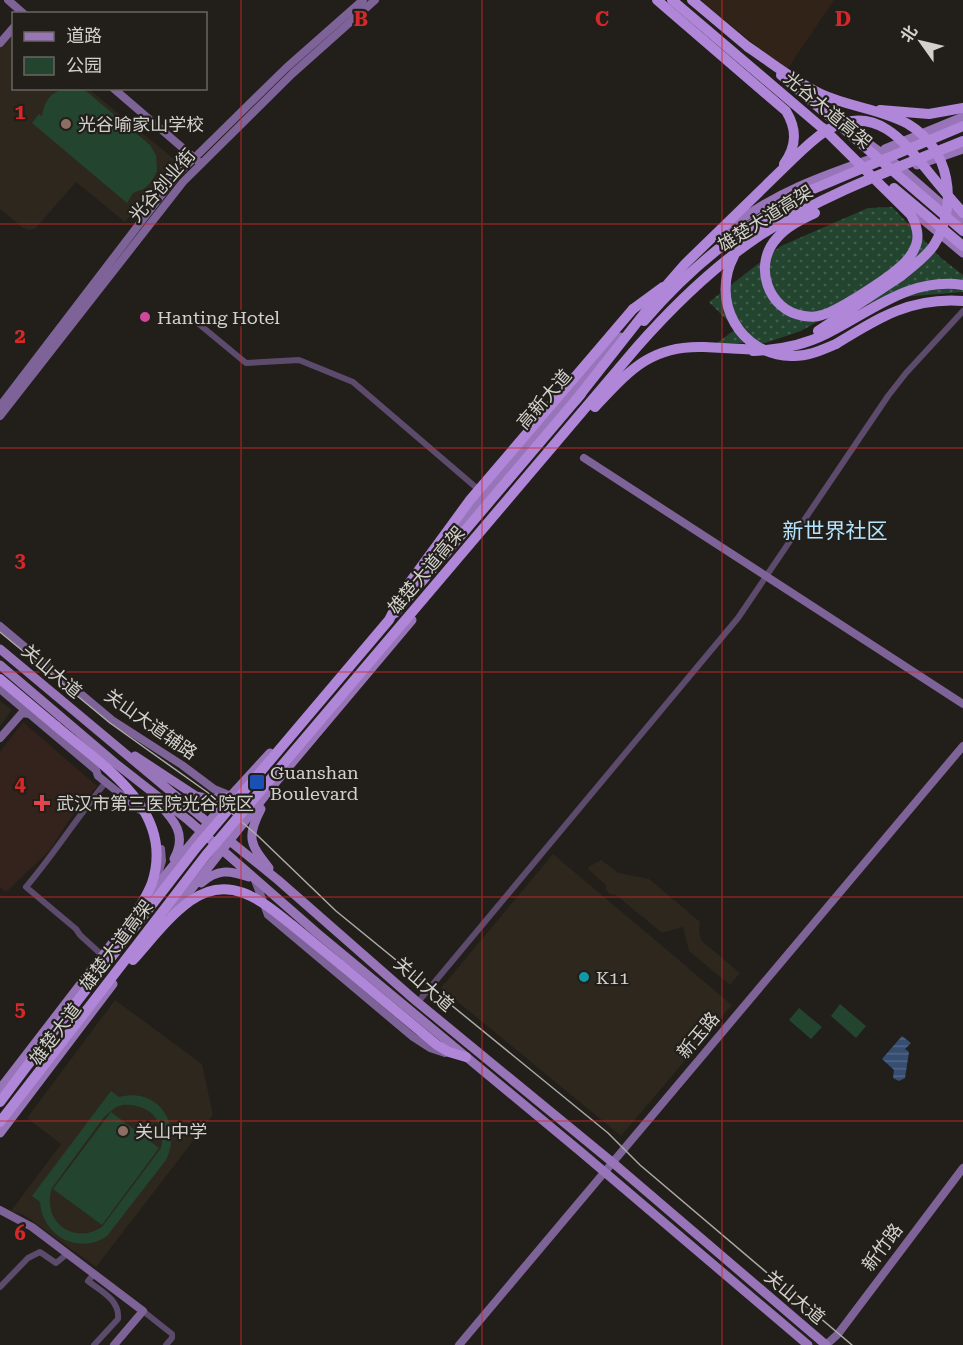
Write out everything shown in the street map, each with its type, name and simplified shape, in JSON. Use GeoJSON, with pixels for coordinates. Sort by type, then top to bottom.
{"type":"FeatureCollection","features":[{"type":"Feature","properties":{"kind":"highway"},"geometry":{"type":"LineString","coordinates":[[657,0],[786,111],[794,128],[793,148],[774,177]]}},
{"type":"Feature","properties":{"kind":"highway","name":"光谷大道高架"},"geometry":{"type":"LineString","coordinates":[[672,0],[963,246]]}},
{"type":"Feature","properties":{"kind":"highway","name":"光谷大道高架"},"geometry":{"type":"LineString","coordinates":[[692,0],[963,231]]}},
{"type":"Feature","properties":{"kind":"highway"},"geometry":{"type":"LineString","coordinates":[[748,47],[819,93],[899,120],[921,133],[931,143],[944,170],[949,193],[948,207],[938,236],[933,246],[913,267],[822,329],[775,348],[753,351]]}},
{"type":"Feature","properties":{"kind":"highway"},"geometry":{"type":"LineString","coordinates":[[865,108],[914,114],[963,108]]}},
{"type":"Feature","properties":{"kind":"highway"},"geometry":{"type":"LineString","coordinates":[[576,400],[665,286],[813,140],[833,127],[847,122],[871,123],[888,129],[901,139],[963,213]]}},
{"type":"Feature","properties":{"kind":"highway","name":"雄楚大道高架"},"geometry":{"type":"LineString","coordinates":[[0,1102],[196,848],[647,317],[682,281],[753,222],[811,190],[963,126]]}},
{"type":"Feature","properties":{"kind":"highway"},"geometry":{"type":"LineString","coordinates":[[823,128],[873,177],[882,185],[911,214],[918,237],[910,258],[899,268],[835,310],[823,315],[804,316],[779,304],[767,286],[764,263],[776,239],[794,224],[820,210],[851,195],[871,186],[882,181],[963,142]]}},
{"type":"Feature","properties":{"kind":"highway","name":"雄楚大道高架"},"geometry":{"type":"LineString","coordinates":[[0,1122],[206,855],[661,320],[724,262],[759,236],[817,203],[963,142]]}},
{"type":"Feature","properties":{"kind":"highway"},"geometry":{"type":"LineString","coordinates":[[811,190],[756,230],[736,252],[730,264],[725,284],[727,306],[736,327],[752,343],[771,353],[793,357],[804,356],[836,344],[894,311],[925,302],[963,301]]}},
{"type":"Feature","properties":{"kind":"highway"},"geometry":{"type":"LineString","coordinates":[[389,620],[405,589],[470,500],[633,309],[678,277]]}},
{"type":"Feature","properties":{"kind":"highway"},"geometry":{"type":"LineString","coordinates":[[514,492],[624,376],[641,362],[658,353],[682,347],[704,346],[753,351],[778,350],[825,334],[886,299],[907,290],[928,284],[963,285]]}},
{"type":"Feature","properties":{"kind":"highway"},"geometry":{"type":"LineString","coordinates":[[0,679],[119,780],[142,806],[153,829],[157,856],[152,884],[137,910],[30,1062]]}},
{"type":"Feature","properties":{"kind":"highway"},"geometry":{"type":"LineString","coordinates":[[86,1011],[172,916],[191,900],[211,891],[229,889],[254,896],[268,905],[437,1045],[449,1052],[466,1057]]}},
{"type":"Feature","properties":{"kind":"main road"},"geometry":{"type":"LineString","coordinates":[[8,0],[22,12]]}},
{"type":"Feature","properties":{"kind":"main road","name":"光谷创业街"},"geometry":{"type":"LineString","coordinates":[[0,416],[198,161],[286,68],[363,0]]}},
{"type":"Feature","properties":{"kind":"main road","name":"光谷创业街"},"geometry":{"type":"LineString","coordinates":[[0,406],[176,176],[198,161],[375,0]]}},
{"type":"Feature","properties":{"kind":"main road"},"geometry":{"type":"LineString","coordinates":[[665,0],[963,254]]}},
{"type":"Feature","properties":{"kind":"main road"},"geometry":{"type":"LineString","coordinates":[[700,0],[963,223]]}},
{"type":"Feature","properties":{"kind":"main road"},"geometry":{"type":"LineString","coordinates":[[0,43],[12,29]]}},
{"type":"Feature","properties":{"kind":"main road"},"geometry":{"type":"LineString","coordinates":[[114,90],[198,161]]}},
{"type":"Feature","properties":{"kind":"main road","name":"高新大道"},"geometry":{"type":"LineString","coordinates":[[229,798],[364,644],[484,495],[639,315],[718,238],[753,210],[803,185],[883,155],[885,149],[963,117]]}},
{"type":"Feature","properties":{"kind":"main road"},"geometry":{"type":"LineString","coordinates":[[278,880],[255,850],[252,841],[253,826],[275,783],[663,322],[716,273],[789,222],[876,180],[963,149]]}},
{"type":"Feature","properties":{"kind":"main road"},"geometry":{"type":"LineString","coordinates":[[584,458],[963,704]]}},
{"type":"Feature","properties":{"kind":"main road","name":"关山大道辅路"},"geometry":{"type":"LineString","coordinates":[[0,626],[112,720],[229,798]]}},
{"type":"Feature","properties":{"kind":"main road","name":"关山大道"},"geometry":{"type":"LineString","coordinates":[[0,649],[278,880],[418,1002],[612,1162],[826,1345]]}},
{"type":"Feature","properties":{"kind":"main road","name":"关山大道"},"geometry":{"type":"LineString","coordinates":[[0,665],[808,1345]]}},
{"type":"Feature","properties":{"kind":"main road"},"geometry":{"type":"LineString","coordinates":[[0,689],[96,771],[98,776],[145,815],[155,828],[159,838],[162,861],[150,895]]}},
{"type":"Feature","properties":{"kind":"main road"},"geometry":{"type":"LineString","coordinates":[[0,732],[17,708],[14,700]]}},
{"type":"Feature","properties":{"kind":"main road"},"geometry":{"type":"LineString","coordinates":[[0,738],[19,714],[26,712],[30,715]]}},
{"type":"Feature","properties":{"kind":"main road","name":"新玉路"},"geometry":{"type":"LineString","coordinates":[[459,1345],[963,746]]}},
{"type":"Feature","properties":{"kind":"main road"},"geometry":{"type":"LineString","coordinates":[[117,747],[146,762],[196,796],[209,799],[229,798]]}},
{"type":"Feature","properties":{"kind":"main road"},"geometry":{"type":"LineString","coordinates":[[96,771],[108,756]]}},
{"type":"Feature","properties":{"kind":"main road"},"geometry":{"type":"LineString","coordinates":[[119,792],[134,777],[174,821],[180,839],[178,850],[165,875]]}},
{"type":"Feature","properties":{"kind":"main road","name":"雄楚大道"},"geometry":{"type":"LineString","coordinates":[[0,1133],[141,946],[189,892],[275,783]]}},
{"type":"Feature","properties":{"kind":"main road","name":"雄楚大道"},"geometry":{"type":"LineString","coordinates":[[0,1089],[165,875],[229,798]]}},
{"type":"Feature","properties":{"kind":"main road"},"geometry":{"type":"LineString","coordinates":[[189,892],[210,875],[220,872],[237,873],[255,879],[268,915],[413,1037],[439,1052],[466,1057]]}},
{"type":"Feature","properties":{"kind":"main road","name":"新竹路"},"geometry":{"type":"LineString","coordinates":[[826,1345],[838,1334],[963,1168]]}},
{"type":"Feature","properties":{"kind":"main road"},"geometry":{"type":"LineString","coordinates":[[0,1210],[32,1227],[143,1311],[114,1345]]}},
{"type":"Feature","properties":{"kind":"street"},"geometry":{"type":"LineString","coordinates":[[418,1002],[714,650],[767,577],[888,396],[963,311]]}},
{"type":"Feature","properties":{"kind":"street"},"geometry":{"type":"LineString","coordinates":[[194,320],[246,363],[299,360],[353,382],[484,495]]}},
{"type":"Feature","properties":{"kind":"street"},"geometry":{"type":"LineString","coordinates":[[103,956],[76,929],[26,887],[54,854],[77,818],[106,782]]}},
{"type":"Feature","properties":{"kind":"street"},"geometry":{"type":"LineString","coordinates":[[0,1287],[28,1257],[40,1252],[56,1263],[67,1254]]}},
{"type":"Feature","properties":{"kind":"street"},"geometry":{"type":"LineString","coordinates":[[94,1274],[88,1281],[111,1299],[118,1307],[119,1315],[94,1345]]}},
{"type":"Feature","properties":{"kind":"street"},"geometry":{"type":"LineString","coordinates":[[143,1311],[172,1334],[172,1338],[166,1345]]}},
{"type":"Feature","properties":{"kind":"shaded area"},"geometry":{"type":"Polygon","coordinates":[[[701,0],[834,0],[786,71],[701,0]]]}},
{"type":"Feature","properties":{"kind":"shaded area","name":"光谷喻家山学校"},"geometry":{"type":"Polygon","coordinates":[[[12,34],[12,90],[90,90],[175,160],[125,222],[76,182],[35,229],[23,228],[0,209],[0,46],[12,34]]]}},
{"type":"Feature","properties":{"kind":"shaded area"},"geometry":{"type":"Polygon","coordinates":[[[0,701],[11,711],[0,726],[0,701]]]}},
{"type":"Feature","properties":{"kind":"shaded area","name":"武汉市第三医院光谷院区"},"geometry":{"type":"Polygon","coordinates":[[[23,722],[97,786],[69,820],[50,850],[6,892],[0,887],[0,752],[23,722]]]}},
{"type":"Feature","properties":{"kind":"shaded area"},"geometry":{"type":"Polygon","coordinates":[[[553,854],[732,1005],[621,1136],[441,988],[553,854]]]}},
{"type":"Feature","properties":{"kind":"shaded area"},"geometry":{"type":"Polygon","coordinates":[[[601,860],[619,873],[649,879],[700,922],[701,940],[740,973],[730,985],[689,951],[683,927],[662,933],[616,895],[610,894],[605,889],[607,886],[587,868],[601,860]]]}},
{"type":"Feature","properties":{"kind":"shaded area","name":"关山中学"},"geometry":{"type":"Polygon","coordinates":[[[115,1000],[202,1064],[213,1115],[96,1267],[24,1215],[11,1211],[61,1144],[27,1118],[115,1000]]]}},
{"type":"Feature","properties":{"kind":"green space"},"geometry":{"type":"Polygon","coordinates":[[[58,91],[86,91],[150,145],[156,155],[157,171],[152,181],[144,189],[133,193],[127,203],[32,123],[39,114],[42,116],[46,102],[58,91]]]}},
{"type":"Feature","properties":{"kind":"green space"},"geometry":{"type":"Polygon","coordinates":[[[892,207],[941,258],[963,275],[963,292],[901,297],[838,310],[801,331],[765,343],[717,343],[736,329],[709,302],[781,246],[868,208],[892,207]]]}},
{"type":"Feature","properties":{"kind":"green space"},"geometry":{"type":"Polygon","coordinates":[[[840,1004],[866,1026],[856,1038],[831,1016],[840,1004]]]}},
{"type":"Feature","properties":{"kind":"green space"},"geometry":{"type":"Polygon","coordinates":[[[799,1008],[822,1027],[811,1039],[789,1020],[799,1008]]]}},
{"type":"Feature","properties":{"kind":"green space"},"geometry":{"type":"Polygon","coordinates":[[[111,1091],[119,1097],[133,1095],[146,1097],[164,1112],[171,1134],[171,1147],[166,1160],[107,1236],[96,1242],[85,1244],[63,1239],[47,1224],[40,1202],[32,1196],[111,1091]],[[132,1105],[116,1107],[104,1117],[52,1188],[51,1211],[55,1220],[71,1232],[80,1234],[102,1227],[161,1148],[161,1130],[154,1116],[141,1107],[132,1105]]]}},
{"type":"Feature","properties":{"kind":"green space"},"geometry":{"type":"Polygon","coordinates":[[[111,1112],[159,1148],[102,1225],[53,1189],[111,1112]]]}},
{"type":"Feature","properties":{"kind":"water"},"geometry":{"type":"Polygon","coordinates":[[[902,1036],[911,1043],[905,1049],[909,1052],[905,1078],[899,1081],[893,1078],[894,1070],[882,1059],[902,1036]]]}},
{"type":"Feature","properties":{"kind":"tram line"},"geometry":{"type":"LineString","coordinates":[[0,632],[110,723],[207,792],[258,836],[336,911],[608,1133],[640,1165],[852,1345]]}},
{"type":"Feature","properties":{"kind":"place","name":"光谷喻家山学校"},"geometry":{"type":"Point","coordinates":[66,124]}},
{"type":"Feature","properties":{"kind":"place","name":"Hanting Hotel"},"geometry":{"type":"Point","coordinates":[145,317]}},
{"type":"Feature","properties":{"kind":"place","name":"Guanshan Boulevard"},"geometry":{"type":"Point","coordinates":[257,782]}},
{"type":"Feature","properties":{"kind":"place","name":"武汉市第三医院光谷院区"},"geometry":{"type":"Point","coordinates":[42,803]}},
{"type":"Feature","properties":{"kind":"place","name":"K11"},"geometry":{"type":"Point","coordinates":[584,977]}},
{"type":"Feature","properties":{"kind":"place","name":"关山中学"},"geometry":{"type":"Point","coordinates":[123,1131]}},
{"type":"Feature","properties":{"kind":"district","name":"新世界社区"},"geometry":{"type":"Point","coordinates":[835,531]}}]}
